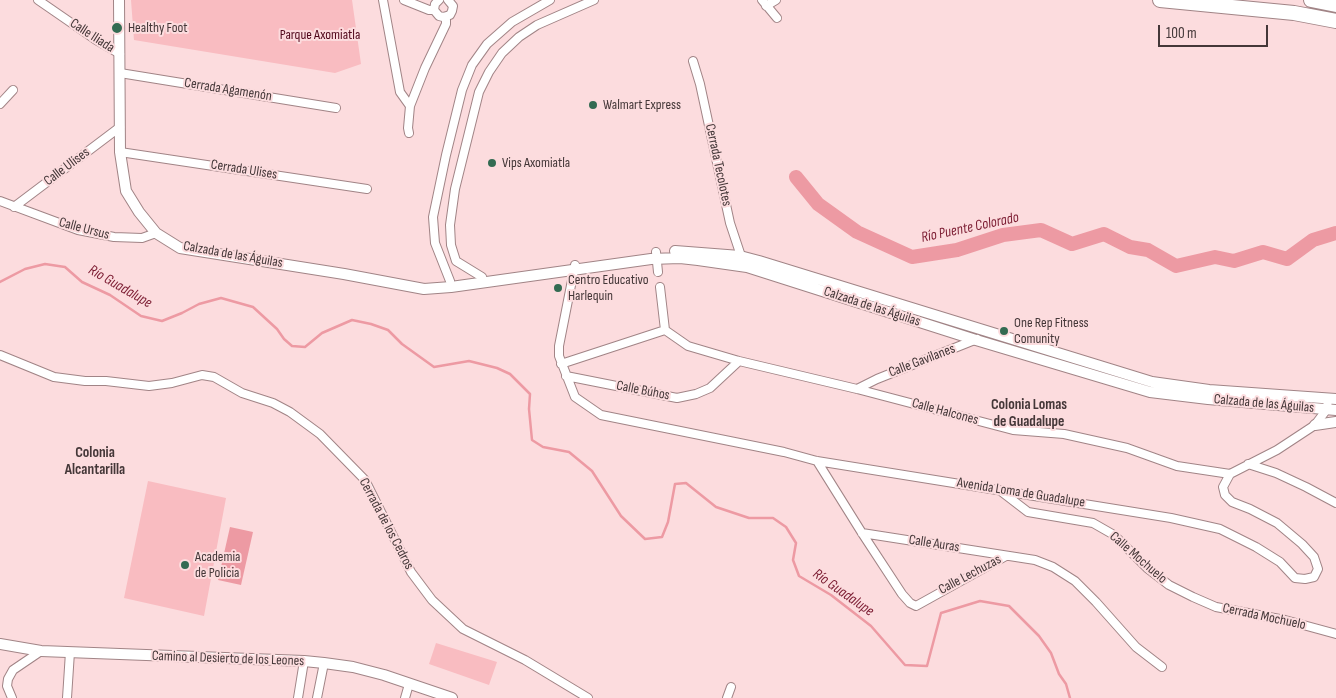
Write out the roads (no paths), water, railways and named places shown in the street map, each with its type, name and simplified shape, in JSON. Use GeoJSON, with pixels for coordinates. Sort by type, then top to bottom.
{"type":"FeatureCollection","features":[{"type":"Feature","properties":{"kind":"highway"},"geometry":{"type":"LineString","coordinates":[[1160,0],[1294,13],[1336,22]]}},
{"type":"Feature","properties":{"kind":"highway"},"geometry":{"type":"LineString","coordinates":[[1311,0],[1336,5]]}},
{"type":"Feature","properties":{"kind":"main road","name":"Calzada de las Águilas"},"geometry":{"type":"LineString","coordinates":[[120,0],[120,152],[126,190],[139,212],[156,232],[180,248],[424,289],[451,288],[575,267],[614,257],[699,252],[740,256],[1152,382],[1332,404]]}},
{"type":"Feature","properties":{"kind":"main road","name":"Calzada de las Águilas"},"geometry":{"type":"LineString","coordinates":[[657,255],[747,267],[976,340],[1150,392],[1208,399],[1332,404]]}},
{"type":"Feature","properties":{"kind":"main road","name":"Calzada de las Águilas"},"geometry":{"type":"LineString","coordinates":[[404,285],[575,267]]}},
{"type":"Feature","properties":{"kind":"main road"},"geometry":{"type":"LineString","coordinates":[[1315,425],[1336,422]]}},
{"type":"Feature","properties":{"kind":"main road","name":"Camino al Desierto de los Leones"},"geometry":{"type":"LineString","coordinates":[[0,644],[41,651],[324,663],[353,667],[384,675],[452,698]]}},
{"type":"Feature","properties":{"kind":"street","name":"Calle Iliada"},"geometry":{"type":"LineString","coordinates":[[38,0],[120,54]]}},
{"type":"Feature","properties":{"kind":"street"},"geometry":{"type":"LineString","coordinates":[[383,0],[400,92],[410,106]]}},
{"type":"Feature","properties":{"kind":"street"},"geometry":{"type":"LineString","coordinates":[[404,0],[429,10],[434,10],[439,16],[446,17]]}},
{"type":"Feature","properties":{"kind":"street"},"geometry":{"type":"LineString","coordinates":[[434,10],[435,4],[439,0]]}},
{"type":"Feature","properties":{"kind":"street"},"geometry":{"type":"LineString","coordinates":[[409,133],[410,106],[425,68],[446,24],[446,17],[452,11],[453,6],[448,0]]}},
{"type":"Feature","properties":{"kind":"street"},"geometry":{"type":"LineString","coordinates":[[450,281],[435,243],[433,217],[462,90],[472,65],[487,44],[512,22],[550,0]]}},
{"type":"Feature","properties":{"kind":"street"},"geometry":{"type":"LineString","coordinates":[[482,277],[456,261],[451,246],[450,225],[455,189],[479,92],[489,72],[502,53],[519,37],[536,25],[591,0]]}},
{"type":"Feature","properties":{"kind":"street"},"geometry":{"type":"LineString","coordinates":[[776,0],[764,3],[777,18]]}},
{"type":"Feature","properties":{"kind":"street","name":"Cerrada Tecolotes"},"geometry":{"type":"LineString","coordinates":[[693,61],[700,84],[730,223],[740,256],[747,267]]}},
{"type":"Feature","properties":{"kind":"street","name":"Cerrada Agamenón"},"geometry":{"type":"LineString","coordinates":[[120,73],[336,108]]}},
{"type":"Feature","properties":{"kind":"street"},"geometry":{"type":"LineString","coordinates":[[0,104],[13,90]]}},
{"type":"Feature","properties":{"kind":"street","name":"Calle Ulises"},"geometry":{"type":"LineString","coordinates":[[14,207],[120,127]]}},
{"type":"Feature","properties":{"kind":"street","name":"Cerrada Ulises"},"geometry":{"type":"LineString","coordinates":[[120,152],[367,190]]}},
{"type":"Feature","properties":{"kind":"street","name":"Calle Ursus"},"geometry":{"type":"LineString","coordinates":[[0,201],[78,230],[114,237],[142,238],[156,232]]}},
{"type":"Feature","properties":{"kind":"street"},"geometry":{"type":"LineString","coordinates":[[657,255],[658,272]]}},
{"type":"Feature","properties":{"kind":"street"},"geometry":{"type":"LineString","coordinates":[[442,264],[456,261]]}},
{"type":"Feature","properties":{"kind":"street","name":"Avenida Loma de Guadalupe"},"geometry":{"type":"LineString","coordinates":[[575,267],[559,346],[561,364],[575,397],[601,415],[784,452],[817,461],[1171,518],[1220,529],[1256,547],[1280,562],[1295,578],[1305,579],[1314,577],[1318,569],[1314,557],[1302,544],[1277,523],[1232,502],[1225,495],[1224,487],[1230,474]]}},
{"type":"Feature","properties":{"kind":"street"},"geometry":{"type":"LineString","coordinates":[[561,364],[665,330],[660,287]]}},
{"type":"Feature","properties":{"kind":"street","name":"Calle Halcones"},"geometry":{"type":"LineString","coordinates":[[665,330],[688,346],[739,361],[857,389],[1014,430],[1064,434],[1127,448],[1177,466],[1230,474]]}},
{"type":"Feature","properties":{"kind":"street","name":"Calle Gavilanes"},"geometry":{"type":"LineString","coordinates":[[857,389],[877,378],[976,340],[987,332]]}},
{"type":"Feature","properties":{"kind":"street","name":"Cerrada de los Cedros"},"geometry":{"type":"LineString","coordinates":[[0,355],[54,377],[85,381],[106,381],[149,386],[172,383],[202,375],[214,377],[242,393],[274,403],[290,412],[320,434],[365,480],[411,572],[432,600],[463,629],[525,660],[588,698]]}},
{"type":"Feature","properties":{"kind":"street","name":"Calle Búhos"},"geometry":{"type":"LineString","coordinates":[[566,376],[677,398],[696,394],[710,388],[739,361]]}},
{"type":"Feature","properties":{"kind":"street"},"geometry":{"type":"LineString","coordinates":[[1230,474],[1277,450],[1315,425],[1332,404]]}},
{"type":"Feature","properties":{"kind":"street","name":"Calle Lechuzas"},"geometry":{"type":"LineString","coordinates":[[817,461],[862,533],[902,594],[910,603],[916,606],[1006,556],[1035,560],[1053,567],[1075,581],[1136,647],[1162,667]]}},
{"type":"Feature","properties":{"kind":"street"},"geometry":{"type":"LineString","coordinates":[[1248,464],[1276,473],[1332,501]]}},
{"type":"Feature","properties":{"kind":"street","name":"Calle Mochuelo"},"geometry":{"type":"LineString","coordinates":[[1001,491],[1028,512],[1093,523],[1114,535],[1147,568],[1193,598]]}},
{"type":"Feature","properties":{"kind":"street","name":"Calle Auras"},"geometry":{"type":"LineString","coordinates":[[862,533],[1006,556]]}},
{"type":"Feature","properties":{"kind":"street","name":"Cerrada Mochuelo"},"geometry":{"type":"LineString","coordinates":[[1193,598],[1216,607],[1285,620],[1336,634]]}},
{"type":"Feature","properties":{"kind":"street"},"geometry":{"type":"LineString","coordinates":[[12,698],[7,686],[8,679],[13,670],[41,651]]}},
{"type":"Feature","properties":{"kind":"street"},"geometry":{"type":"LineString","coordinates":[[68,698],[70,652]]}},
{"type":"Feature","properties":{"kind":"street"},"geometry":{"type":"LineString","coordinates":[[298,698],[304,661]]}},
{"type":"Feature","properties":{"kind":"street"},"geometry":{"type":"LineString","coordinates":[[317,698],[324,663]]}},
{"type":"Feature","properties":{"kind":"street"},"geometry":{"type":"LineString","coordinates":[[405,698],[409,684]]}},
{"type":"Feature","properties":{"kind":"street"},"geometry":{"type":"LineString","coordinates":[[727,698],[731,686]]}},
{"type":"Feature","properties":{"kind":"waterway","name":"Río Puente Colorado"},"geometry":{"type":"LineString","coordinates":[[796,177],[818,204],[857,232],[912,257],[957,250],[1003,235],[1041,230],[1072,244],[1104,234],[1130,247],[1148,250],[1176,266],[1215,257],[1234,261],[1263,252],[1287,259],[1313,240],[1336,233]]}},
{"type":"Feature","properties":{"kind":"waterway","name":"Río Guadalupe"},"geometry":{"type":"LineString","coordinates":[[0,282],[25,269],[45,264],[65,267],[82,282],[110,295],[141,316],[162,321],[199,304],[221,298],[253,307],[292,346],[305,347],[322,333],[352,320],[388,330],[402,344],[434,367],[469,361],[497,368],[510,374],[530,394],[529,409],[532,440],[543,447],[569,452],[592,471],[621,516],[645,539],[662,537],[668,522],[675,484],[686,483],[716,507],[749,518],[773,518],[786,527],[796,543],[793,560],[799,576],[831,595],[871,626],[905,665],[927,666],[941,613],[980,601],[1009,606],[1039,636],[1051,653],[1059,674],[1066,684],[1070,698]]}},
{"type":"Feature","properties":{"kind":"place","name":"Healthy Foot"},"geometry":{"type":"Point","coordinates":[117,28]}},
{"type":"Feature","properties":{"kind":"place","name":"Walmart Express"},"geometry":{"type":"Point","coordinates":[593,105]}},
{"type":"Feature","properties":{"kind":"place","name":"Vips Axomiatla"},"geometry":{"type":"Point","coordinates":[492,163]}},
{"type":"Feature","properties":{"kind":"place","name":"Centro Educativo Harlequin"},"geometry":{"type":"Point","coordinates":[558,288]}},
{"type":"Feature","properties":{"kind":"place","name":"One Rep Fitness Comunity"},"geometry":{"type":"Point","coordinates":[1004,331]}},
{"type":"Feature","properties":{"kind":"place","name":"Academia de Policia"},"geometry":{"type":"Point","coordinates":[185,565]}},
{"type":"Feature","properties":{"kind":"district","name":"Colonia Lomas de Guadalupe"},"geometry":{"type":"Point","coordinates":[1029,414]}},
{"type":"Feature","properties":{"kind":"district","name":"Colonia Alcantarilla"},"geometry":{"type":"Point","coordinates":[95,462]}},
{"type":"Feature","properties":{"kind":"park label","name":"Parque Axomiatla"},"geometry":{"type":"Point","coordinates":[320,35]}}]}
